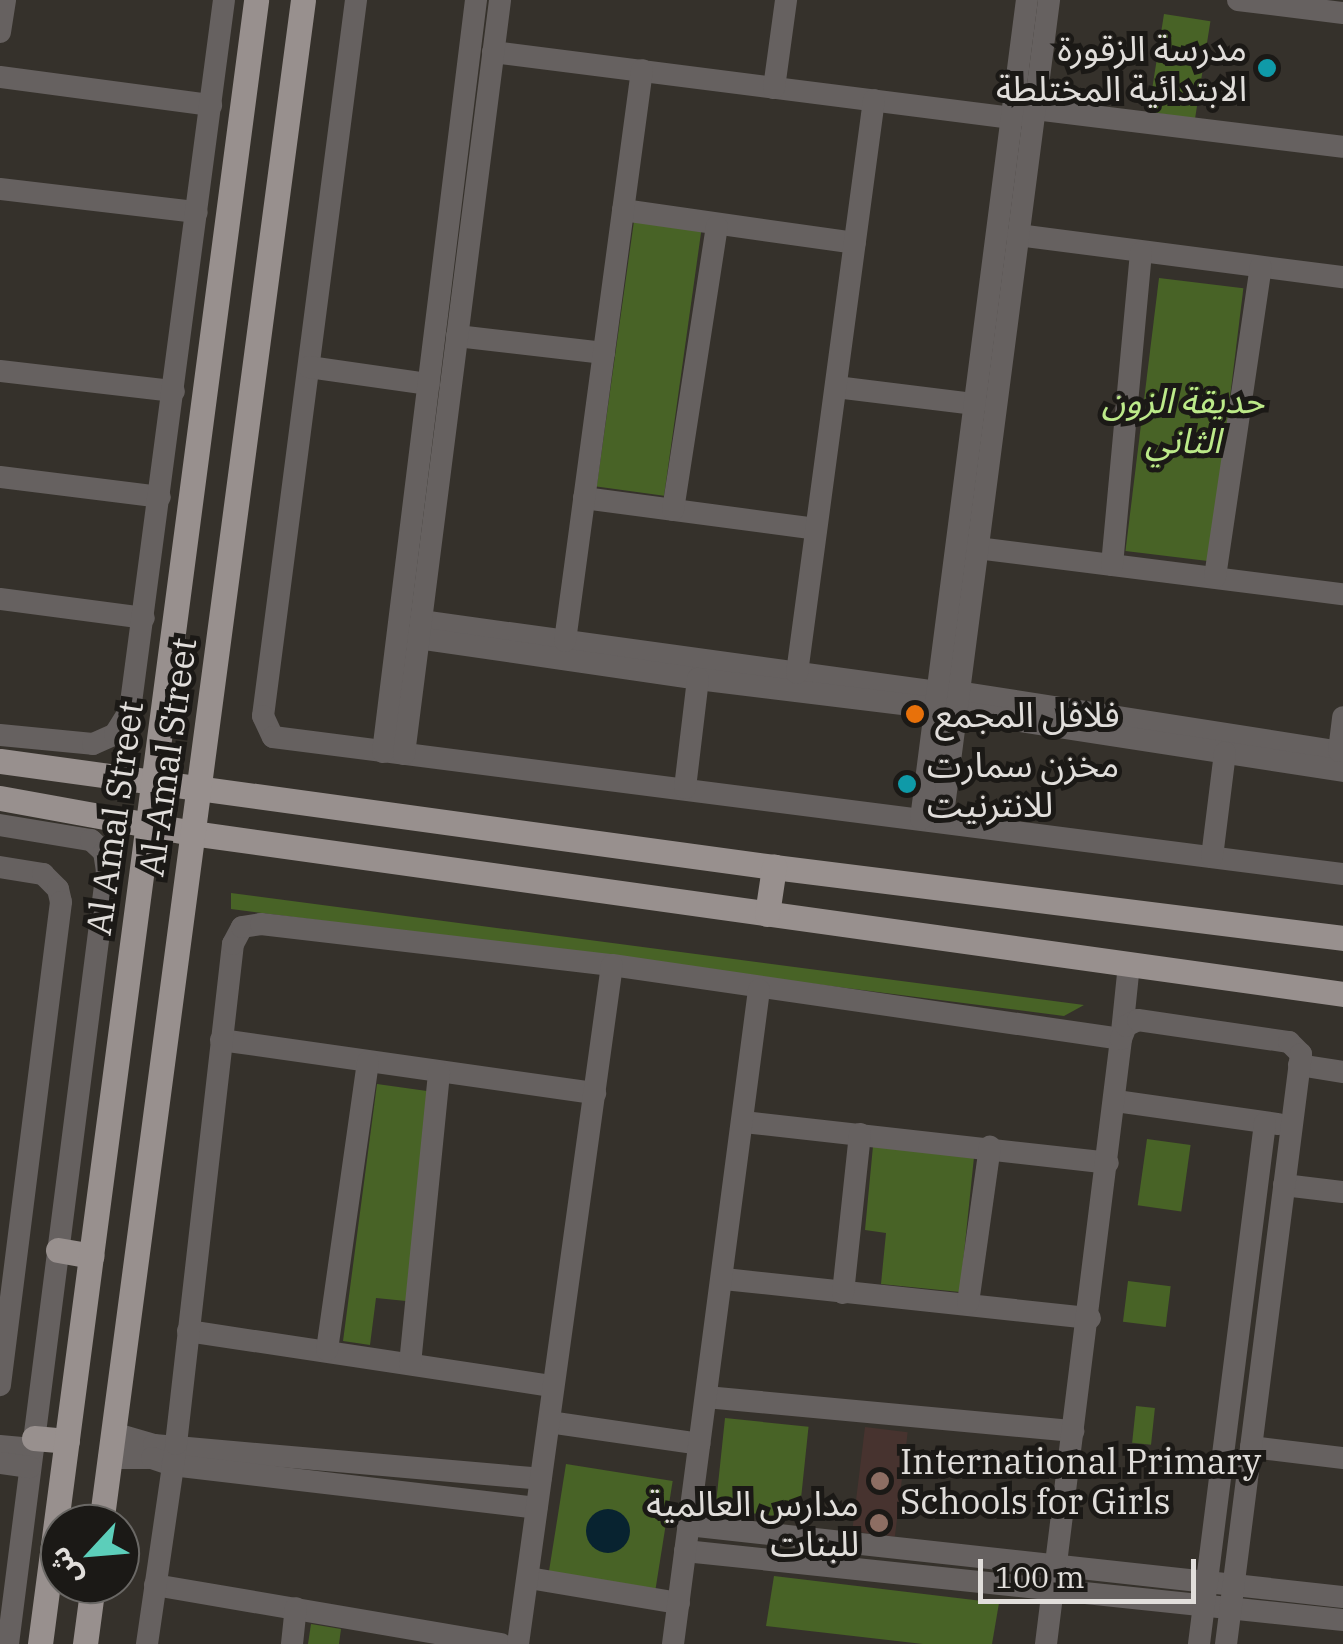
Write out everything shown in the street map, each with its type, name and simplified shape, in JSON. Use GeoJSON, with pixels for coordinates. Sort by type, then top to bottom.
{"type":"FeatureCollection","features":[{"type":"Feature","properties":{"kind":"main road","name":"Al Amal Street"},"geometry":{"type":"LineString","coordinates":[[40,1644],[256,0]]}},
{"type":"Feature","properties":{"kind":"main road","name":"Al-Amal Street"},"geometry":{"type":"LineString","coordinates":[[106,1504],[122,1447],[192,833],[304,0]]}},
{"type":"Feature","properties":{"kind":"main road"},"geometry":{"type":"LineString","coordinates":[[0,761],[774,867],[1343,938]]}},
{"type":"Feature","properties":{"kind":"main road"},"geometry":{"type":"LineString","coordinates":[[0,798],[192,833],[1343,994]]}},
{"type":"Feature","properties":{"kind":"main road"},"geometry":{"type":"LineString","coordinates":[[767,914],[774,867]]}},
{"type":"Feature","properties":{"kind":"main road"},"geometry":{"type":"LineString","coordinates":[[58,1250],[92,1256]]}},
{"type":"Feature","properties":{"kind":"main road"},"geometry":{"type":"LineString","coordinates":[[32,1452],[67,1442]]}},
{"type":"Feature","properties":{"kind":"main road"},"geometry":{"type":"LineString","coordinates":[[85,1644],[90,1604]]}},
{"type":"Feature","properties":{"kind":"street"},"geometry":{"type":"LineString","coordinates":[[0,32],[5,0]]}},
{"type":"Feature","properties":{"kind":"street"},"geometry":{"type":"LineString","coordinates":[[0,735],[82,744],[104,741],[115,734],[130,710],[224,0]]}},
{"type":"Feature","properties":{"kind":"street"},"geometry":{"type":"LineString","coordinates":[[356,0],[265,728],[284,741],[685,788],[1343,874]]}},
{"type":"Feature","properties":{"kind":"street"},"geometry":{"type":"LineString","coordinates":[[393,753],[429,384],[476,0]]}},
{"type":"Feature","properties":{"kind":"street"},"geometry":{"type":"LineString","coordinates":[[393,753],[420,629],[500,0]]}},
{"type":"Feature","properties":{"kind":"street"},"geometry":{"type":"LineString","coordinates":[[774,88],[786,0]]}},
{"type":"Feature","properties":{"kind":"street"},"geometry":{"type":"LineString","coordinates":[[931,821],[947,701],[974,404],[1027,0]]}},
{"type":"Feature","properties":{"kind":"street"},"geometry":{"type":"LineString","coordinates":[[947,701],[977,548],[1049,0]]}},
{"type":"Feature","properties":{"kind":"street"},"geometry":{"type":"LineString","coordinates":[[1238,0],[1343,14]]}},
{"type":"Feature","properties":{"kind":"street"},"geometry":{"type":"LineString","coordinates":[[493,52],[1012,118],[1035,109],[1343,147]]}},
{"type":"Feature","properties":{"kind":"street"},"geometry":{"type":"LineString","coordinates":[[565,642],[642,70]]}},
{"type":"Feature","properties":{"kind":"street"},"geometry":{"type":"LineString","coordinates":[[0,77],[211,105]]}},
{"type":"Feature","properties":{"kind":"street"},"geometry":{"type":"LineString","coordinates":[[796,673],[874,100]]}},
{"type":"Feature","properties":{"kind":"street"},"geometry":{"type":"LineString","coordinates":[[0,190],[197,212]]}},
{"type":"Feature","properties":{"kind":"street"},"geometry":{"type":"LineString","coordinates":[[623,210],[855,243]]}},
{"type":"Feature","properties":{"kind":"street"},"geometry":{"type":"LineString","coordinates":[[674,510],[717,226]]}},
{"type":"Feature","properties":{"kind":"street"},"geometry":{"type":"LineString","coordinates":[[1018,235],[1343,277]]}},
{"type":"Feature","properties":{"kind":"street"},"geometry":{"type":"LineString","coordinates":[[1112,565],[1141,252]]}},
{"type":"Feature","properties":{"kind":"street"},"geometry":{"type":"LineString","coordinates":[[1215,577],[1261,267]]}},
{"type":"Feature","properties":{"kind":"street"},"geometry":{"type":"LineString","coordinates":[[457,336],[604,353]]}},
{"type":"Feature","properties":{"kind":"street"},"geometry":{"type":"LineString","coordinates":[[309,367],[429,384]]}},
{"type":"Feature","properties":{"kind":"street"},"geometry":{"type":"LineString","coordinates":[[0,372],[174,391]]}},
{"type":"Feature","properties":{"kind":"street"},"geometry":{"type":"LineString","coordinates":[[836,387],[974,404]]}},
{"type":"Feature","properties":{"kind":"street"},"geometry":{"type":"LineString","coordinates":[[0,477],[160,497]]}},
{"type":"Feature","properties":{"kind":"street"},"geometry":{"type":"LineString","coordinates":[[584,498],[816,530]]}},
{"type":"Feature","properties":{"kind":"street"},"geometry":{"type":"LineString","coordinates":[[977,548],[1343,594]]}},
{"type":"Feature","properties":{"kind":"street"},"geometry":{"type":"LineString","coordinates":[[0,598],[144,618]]}},
{"type":"Feature","properties":{"kind":"street"},"geometry":{"type":"LineString","coordinates":[[420,629],[565,642],[796,673],[1226,752],[1342,758]]}},
{"type":"Feature","properties":{"kind":"street"},"geometry":{"type":"LineString","coordinates":[[420,629],[698,679],[947,701],[1342,758]]}},
{"type":"Feature","properties":{"kind":"street"},"geometry":{"type":"LineString","coordinates":[[685,788],[698,679]]}},
{"type":"Feature","properties":{"kind":"street"},"geometry":{"type":"LineString","coordinates":[[1342,758],[1343,717]]}},
{"type":"Feature","properties":{"kind":"street"},"geometry":{"type":"LineString","coordinates":[[1212,856],[1226,752]]}},
{"type":"Feature","properties":{"kind":"street"},"geometry":{"type":"LineString","coordinates":[[0,825],[91,840],[104,852],[106,881],[8,1644]]}},
{"type":"Feature","properties":{"kind":"street"},"geometry":{"type":"LineString","coordinates":[[0,867],[43,874],[58,889],[61,902],[0,1384]]}},
{"type":"Feature","properties":{"kind":"street"},"geometry":{"type":"LineString","coordinates":[[147,1644],[174,1454],[233,944],[242,927],[252,924],[612,965],[759,990],[1122,1035]]}},
{"type":"Feature","properties":{"kind":"street"},"geometry":{"type":"LineString","coordinates":[[1046,1644],[1090,1318],[1129,964]]}},
{"type":"Feature","properties":{"kind":"street"},"geometry":{"type":"LineString","coordinates":[[518,1644],[612,965]]}},
{"type":"Feature","properties":{"kind":"street"},"geometry":{"type":"LineString","coordinates":[[673,1644],[759,990]]}},
{"type":"Feature","properties":{"kind":"street"},"geometry":{"type":"LineString","coordinates":[[1122,1035],[1138,1020],[1288,1042],[1300,1049],[1226,1644]]}},
{"type":"Feature","properties":{"kind":"street"},"geometry":{"type":"LineString","coordinates":[[221,1040],[595,1093]]}},
{"type":"Feature","properties":{"kind":"street"},"geometry":{"type":"LineString","coordinates":[[328,1350],[368,1062]]}},
{"type":"Feature","properties":{"kind":"street"},"geometry":{"type":"LineString","coordinates":[[1299,1065],[1343,1072]]}},
{"type":"Feature","properties":{"kind":"street"},"geometry":{"type":"LineString","coordinates":[[410,1364],[439,1072]]}},
{"type":"Feature","properties":{"kind":"street"},"geometry":{"type":"LineString","coordinates":[[1116,1101],[1292,1126]]}},
{"type":"Feature","properties":{"kind":"street"},"geometry":{"type":"LineString","coordinates":[[744,1122],[1108,1163]]}},
{"type":"Feature","properties":{"kind":"street"},"geometry":{"type":"LineString","coordinates":[[1199,1644],[1266,1123]]}},
{"type":"Feature","properties":{"kind":"street"},"geometry":{"type":"LineString","coordinates":[[843,1292],[860,1134]]}},
{"type":"Feature","properties":{"kind":"street"},"geometry":{"type":"LineString","coordinates":[[968,1303],[990,1147]]}},
{"type":"Feature","properties":{"kind":"street"},"geometry":{"type":"LineString","coordinates":[[1284,1185],[1343,1192]]}},
{"type":"Feature","properties":{"kind":"street"},"geometry":{"type":"LineString","coordinates":[[724,1279],[1090,1318]]}},
{"type":"Feature","properties":{"kind":"street"},"geometry":{"type":"LineString","coordinates":[[188,1331],[552,1386]]}},
{"type":"Feature","properties":{"kind":"street"},"geometry":{"type":"LineString","coordinates":[[706,1398],[1073,1431]]}},
{"type":"Feature","properties":{"kind":"street"},"geometry":{"type":"LineString","coordinates":[[549,1422],[699,1444]]}},
{"type":"Feature","properties":{"kind":"street"},"geometry":{"type":"LineString","coordinates":[[0,1446],[32,1452]]}},
{"type":"Feature","properties":{"kind":"street"},"geometry":{"type":"LineString","coordinates":[[122,1447],[152,1458],[174,1454],[541,1479]]}},
{"type":"Feature","properties":{"kind":"street"},"geometry":{"type":"LineString","coordinates":[[1251,1447],[1343,1458]]}},
{"type":"Feature","properties":{"kind":"street"},"geometry":{"type":"LineString","coordinates":[[0,1463],[32,1452]]}},
{"type":"Feature","properties":{"kind":"street"},"geometry":{"type":"LineString","coordinates":[[174,1454],[536,1508]]}},
{"type":"Feature","properties":{"kind":"street"},"geometry":{"type":"LineString","coordinates":[[688,1525],[1054,1575],[1232,1594],[1343,1597]]}},
{"type":"Feature","properties":{"kind":"street"},"geometry":{"type":"LineString","coordinates":[[685,1551],[1054,1575]]}},
{"type":"Feature","properties":{"kind":"street"},"geometry":{"type":"LineString","coordinates":[[530,1578],[679,1603]]}},
{"type":"Feature","properties":{"kind":"street"},"geometry":{"type":"LineString","coordinates":[[155,1585],[296,1608],[379,1633],[501,1644]]}},
{"type":"Feature","properties":{"kind":"street"},"geometry":{"type":"LineString","coordinates":[[1232,1594],[1343,1620]]}},
{"type":"Feature","properties":{"kind":"street"},"geometry":{"type":"LineString","coordinates":[[292,1644],[296,1608]]}},
{"type":"Feature","properties":{"kind":"shaded area","name":"International Primary Schools for Girls"},"geometry":{"type":"Polygon","coordinates":[[[865,1427],[908,1432],[895,1536],[852,1531],[865,1427]]]}},
{"type":"Feature","properties":{"kind":"green space"},"geometry":{"type":"Polygon","coordinates":[[[1164,14],[1210,21],[1195,119],[1149,112],[1164,14]]]}},
{"type":"Feature","properties":{"kind":"green space"},"geometry":{"type":"Polygon","coordinates":[[[634,221],[701,230],[664,496],[597,486],[634,221]]]}},
{"type":"Feature","properties":{"kind":"green space","name":"حديقة الزون الثاني"},"geometry":{"type":"Polygon","coordinates":[[[1159,278],[1243,288],[1210,561],[1125,551],[1159,278]]]}},
{"type":"Feature","properties":{"kind":"green space"},"geometry":{"type":"Polygon","coordinates":[[[231,893],[1084,1005],[1064,1016],[231,909],[231,893]]]}},
{"type":"Feature","properties":{"kind":"green space"},"geometry":{"type":"Polygon","coordinates":[[[377,1084],[434,1092],[406,1301],[376,1298],[370,1345],[343,1341],[377,1084]]]}},
{"type":"Feature","properties":{"kind":"green space"},"geometry":{"type":"Polygon","coordinates":[[[1147,1139],[1191,1145],[1181,1211],[1138,1205],[1147,1139]]]}},
{"type":"Feature","properties":{"kind":"green space"},"geometry":{"type":"Polygon","coordinates":[[[873,1146],[974,1157],[960,1292],[881,1284],[886,1233],[865,1230],[873,1146]]]}},
{"type":"Feature","properties":{"kind":"green space"},"geometry":{"type":"Polygon","coordinates":[[[1128,1281],[1171,1286],[1166,1327],[1123,1322],[1128,1281]]]}},
{"type":"Feature","properties":{"kind":"green space"},"geometry":{"type":"Polygon","coordinates":[[[1136,1406],[1155,1408],[1151,1445],[1132,1443],[1136,1406]]]}},
{"type":"Feature","properties":{"kind":"green space"},"geometry":{"type":"Polygon","coordinates":[[[725,1418],[809,1427],[799,1518],[715,1509],[725,1418]]]}},
{"type":"Feature","properties":{"kind":"green space"},"geometry":{"type":"Polygon","coordinates":[[[566,1464],[673,1481],[655,1593],[548,1577],[566,1464]]]}},
{"type":"Feature","properties":{"kind":"green space"},"geometry":{"type":"Polygon","coordinates":[[[774,1576],[999,1603],[992,1644],[923,1644],[766,1626],[774,1576]]]}},
{"type":"Feature","properties":{"kind":"green space"},"geometry":{"type":"Polygon","coordinates":[[[311,1624],[341,1629],[339,1644],[308,1644],[311,1624]]]}},
{"type":"Feature","properties":{"kind":"water"},"geometry":{"type":"Polygon","coordinates":[[[608,1509],[624,1515],[630,1531],[624,1547],[608,1553],[592,1547],[586,1531],[592,1515],[608,1509]]]}},
{"type":"Feature","properties":{"kind":"place","name":"مدرسة الزقورة الابتدائية المختلطة"},"geometry":{"type":"Point","coordinates":[1267,68]}},
{"type":"Feature","properties":{"kind":"place","name":"فلافل المجمع"},"geometry":{"type":"Point","coordinates":[915,714]}},
{"type":"Feature","properties":{"kind":"place","name":"مخزن سمارت للانترنيت"},"geometry":{"type":"Point","coordinates":[907,784]}},
{"type":"Feature","properties":{"kind":"place","name":"International Primary Schools for Girls"},"geometry":{"type":"Point","coordinates":[880,1481]}},
{"type":"Feature","properties":{"kind":"place","name":"مدارس العالمية للبنات"},"geometry":{"type":"Point","coordinates":[879,1523]}}]}
